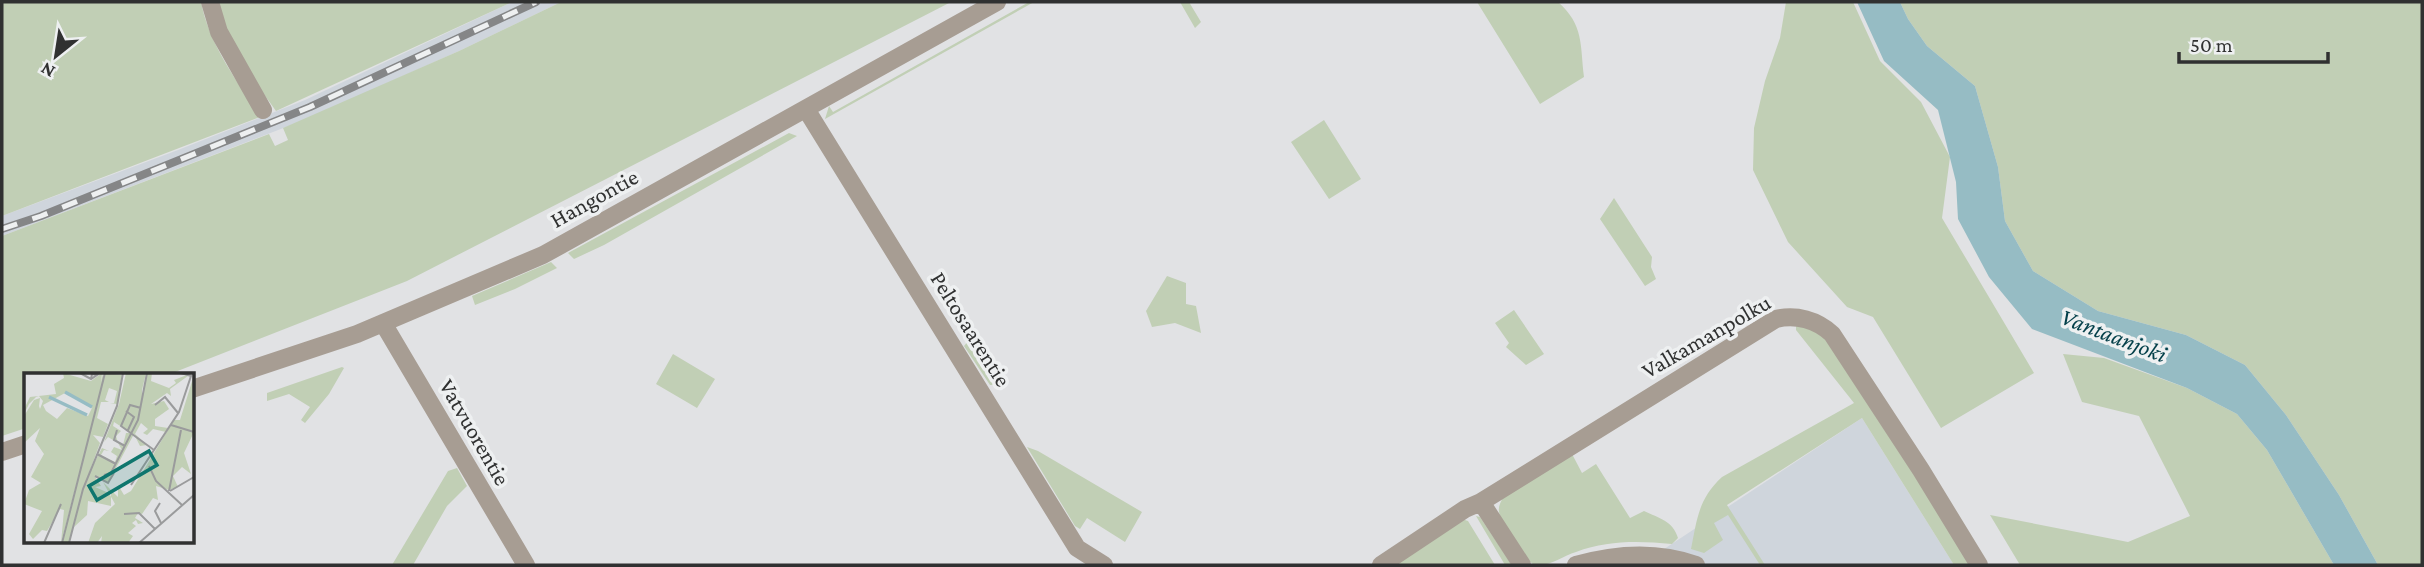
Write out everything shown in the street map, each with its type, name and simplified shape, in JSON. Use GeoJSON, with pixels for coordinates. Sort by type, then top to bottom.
{"type":"FeatureCollection","features":[{"type":"Feature","properties":{"kind":"street"},"geometry":{"type":"LineString","coordinates":[[210,2],[219,32],[263,110]]}},
{"type":"Feature","properties":{"kind":"street","name":"Hangontie"},"geometry":{"type":"LineString","coordinates":[[194,388],[383,323],[543,255],[997,2]]}},
{"type":"Feature","properties":{"kind":"street","name":"Peltosaarentie"},"geometry":{"type":"LineString","coordinates":[[806,109],[1077,548],[1104,565]]}},
{"type":"Feature","properties":{"kind":"street","name":"Valkamanpolku"},"geometry":{"type":"LineString","coordinates":[[1381,565],[1465,509],[1481,502],[1776,319],[1788,316],[1822,325],[1832,334],[1979,565]]}},
{"type":"Feature","properties":{"kind":"street","name":"Vatvuorentie"},"geometry":{"type":"LineString","coordinates":[[383,323],[526,565]]}},
{"type":"Feature","properties":{"kind":"street"},"geometry":{"type":"LineString","coordinates":[[2,452],[24,445]]}},
{"type":"Feature","properties":{"kind":"street"},"geometry":{"type":"LineString","coordinates":[[1481,502],[1522,565]]}},
{"type":"Feature","properties":{"kind":"street"},"geometry":{"type":"LineString","coordinates":[[1576,565],[1596,559],[1630,555],[1668,558],[1696,565]]}},
{"type":"Feature","properties":{"kind":"shaded area"},"geometry":{"type":"Polygon","coordinates":[[[512,2],[561,2],[307,119],[2,236],[2,216],[305,100],[512,2]]]}},
{"type":"Feature","properties":{"kind":"shaded area"},"geometry":{"type":"Polygon","coordinates":[[[1862,418],[1954,565],[1640,565],[1862,418]]]}},
{"type":"Feature","properties":{"kind":"green space"},"geometry":{"type":"Polygon","coordinates":[[[2,2],[201,2],[217,47],[260,117],[2,216],[2,2]]]}},
{"type":"Feature","properties":{"kind":"green space"},"geometry":{"type":"Polygon","coordinates":[[[218,2],[512,2],[276,111],[233,45],[218,2]]]}},
{"type":"Feature","properties":{"kind":"green space"},"geometry":{"type":"Polygon","coordinates":[[[561,2],[951,2],[407,281],[173,373],[24,373],[24,429],[2,436],[2,236],[269,134],[275,146],[288,140],[283,128],[459,51],[561,2]]]}},
{"type":"Feature","properties":{"kind":"green space"},"geometry":{"type":"Polygon","coordinates":[[[1029,2],[1034,2],[825,119],[829,106],[833,112],[1029,2]]]}},
{"type":"Feature","properties":{"kind":"green space"},"geometry":{"type":"Polygon","coordinates":[[[1180,2],[1189,2],[1201,22],[1195,28],[1180,2]]]}},
{"type":"Feature","properties":{"kind":"green space"},"geometry":{"type":"Polygon","coordinates":[[[1477,2],[1558,2],[1577,27],[1584,77],[1540,104],[1477,2]]]}},
{"type":"Feature","properties":{"kind":"green space"},"geometry":{"type":"Polygon","coordinates":[[[1786,2],[1853,2],[1880,61],[1921,102],[1950,157],[1942,218],[2034,373],[1941,428],[1873,317],[1847,307],[1788,242],[1753,170],[1754,128],[1765,81],[1780,38],[1786,2]]]}},
{"type":"Feature","properties":{"kind":"green space"},"geometry":{"type":"Polygon","coordinates":[[[1900,2],[2422,2],[2422,565],[2378,565],[2339,495],[2286,415],[2245,365],[2186,335],[2098,311],[2033,271],[2005,221],[1998,167],[1975,86],[1927,46],[1900,2]]]}},
{"type":"Feature","properties":{"kind":"green space"},"geometry":{"type":"Polygon","coordinates":[[[1324,120],[1361,179],[1329,199],[1291,142],[1324,120]]]}},
{"type":"Feature","properties":{"kind":"green space"},"geometry":{"type":"Polygon","coordinates":[[[789,133],[797,136],[604,245],[574,259],[568,253],[789,133]]]}},
{"type":"Feature","properties":{"kind":"green space"},"geometry":{"type":"Polygon","coordinates":[[[1614,198],[1652,257],[1651,267],[1656,279],[1645,286],[1600,219],[1614,198]]]}},
{"type":"Feature","properties":{"kind":"green space"},"geometry":{"type":"Polygon","coordinates":[[[551,262],[557,268],[475,305],[472,296],[551,262]]]}},
{"type":"Feature","properties":{"kind":"green space"},"geometry":{"type":"Polygon","coordinates":[[[1167,276],[1186,283],[1186,304],[1196,306],[1201,333],[1175,323],[1152,327],[1146,311],[1167,276]]]}},
{"type":"Feature","properties":{"kind":"green space"},"geometry":{"type":"Polygon","coordinates":[[[1514,310],[1544,354],[1526,365],[1506,347],[1509,343],[1495,323],[1514,310]]]}},
{"type":"Feature","properties":{"kind":"green space"},"geometry":{"type":"Polygon","coordinates":[[[1796,325],[1820,331],[1973,565],[1954,565],[1862,418],[1727,505],[1765,565],[1760,565],[1728,515],[1714,523],[1723,540],[1704,553],[1691,549],[1703,502],[1722,477],[1854,403],[1796,330],[1796,325]]]}},
{"type":"Feature","properties":{"kind":"green space"},"geometry":{"type":"Polygon","coordinates":[[[971,338],[978,340],[1002,381],[997,385],[990,385],[964,346],[971,338]]]}},
{"type":"Feature","properties":{"kind":"green space"},"geometry":{"type":"Polygon","coordinates":[[[673,354],[715,379],[697,408],[656,384],[673,354]]]}},
{"type":"Feature","properties":{"kind":"green space"},"geometry":{"type":"Polygon","coordinates":[[[2063,354],[2104,358],[2187,388],[2237,414],[2267,450],[2334,565],[2020,565],[1990,515],[2128,542],[2190,516],[2139,416],[2082,402],[2063,354]]]}},
{"type":"Feature","properties":{"kind":"green space"},"geometry":{"type":"Polygon","coordinates":[[[344,368],[329,394],[305,423],[301,420],[310,407],[289,394],[267,401],[267,393],[344,368]]]}},
{"type":"Feature","properties":{"kind":"green space"},"geometry":{"type":"Polygon","coordinates":[[[1027,447],[1142,512],[1125,542],[1087,518],[1080,529],[1075,526],[1027,447]]]}},
{"type":"Feature","properties":{"kind":"green space"},"geometry":{"type":"Polygon","coordinates":[[[1572,454],[1582,473],[1596,464],[1630,518],[1644,511],[1669,524],[1678,538],[1672,544],[1612,543],[1576,552],[1545,564],[1535,565],[1531,562],[1504,524],[1499,512],[1500,504],[1503,497],[1572,454]]]}},
{"type":"Feature","properties":{"kind":"green space"},"geometry":{"type":"Polygon","coordinates":[[[457,468],[467,486],[447,506],[413,565],[392,565],[448,471],[457,468]]]}},
{"type":"Feature","properties":{"kind":"green space"},"geometry":{"type":"Polygon","coordinates":[[[1476,516],[1480,517],[1512,565],[1505,565],[1476,516]]]}},
{"type":"Feature","properties":{"kind":"green space"},"geometry":{"type":"Polygon","coordinates":[[[1462,519],[1468,521],[1495,565],[1392,565],[1462,519]]]}},
{"type":"Feature","properties":{"kind":"water","name":"Vantaanjoki"},"geometry":{"type":"Polygon","coordinates":[[[1857,2],[1900,2],[1927,46],[1975,86],[1998,167],[2005,221],[2033,271],[2098,311],[2186,335],[2245,365],[2286,415],[2339,495],[2378,565],[2334,565],[2267,450],[2237,414],[2187,388],[2032,329],[1989,277],[1958,219],[1956,182],[1938,110],[1884,61],[1857,2]]]}},
{"type":"Feature","properties":{"kind":"railway"},"geometry":{"type":"LineString","coordinates":[[2,229],[41,216],[310,107],[536,2]]}}]}
